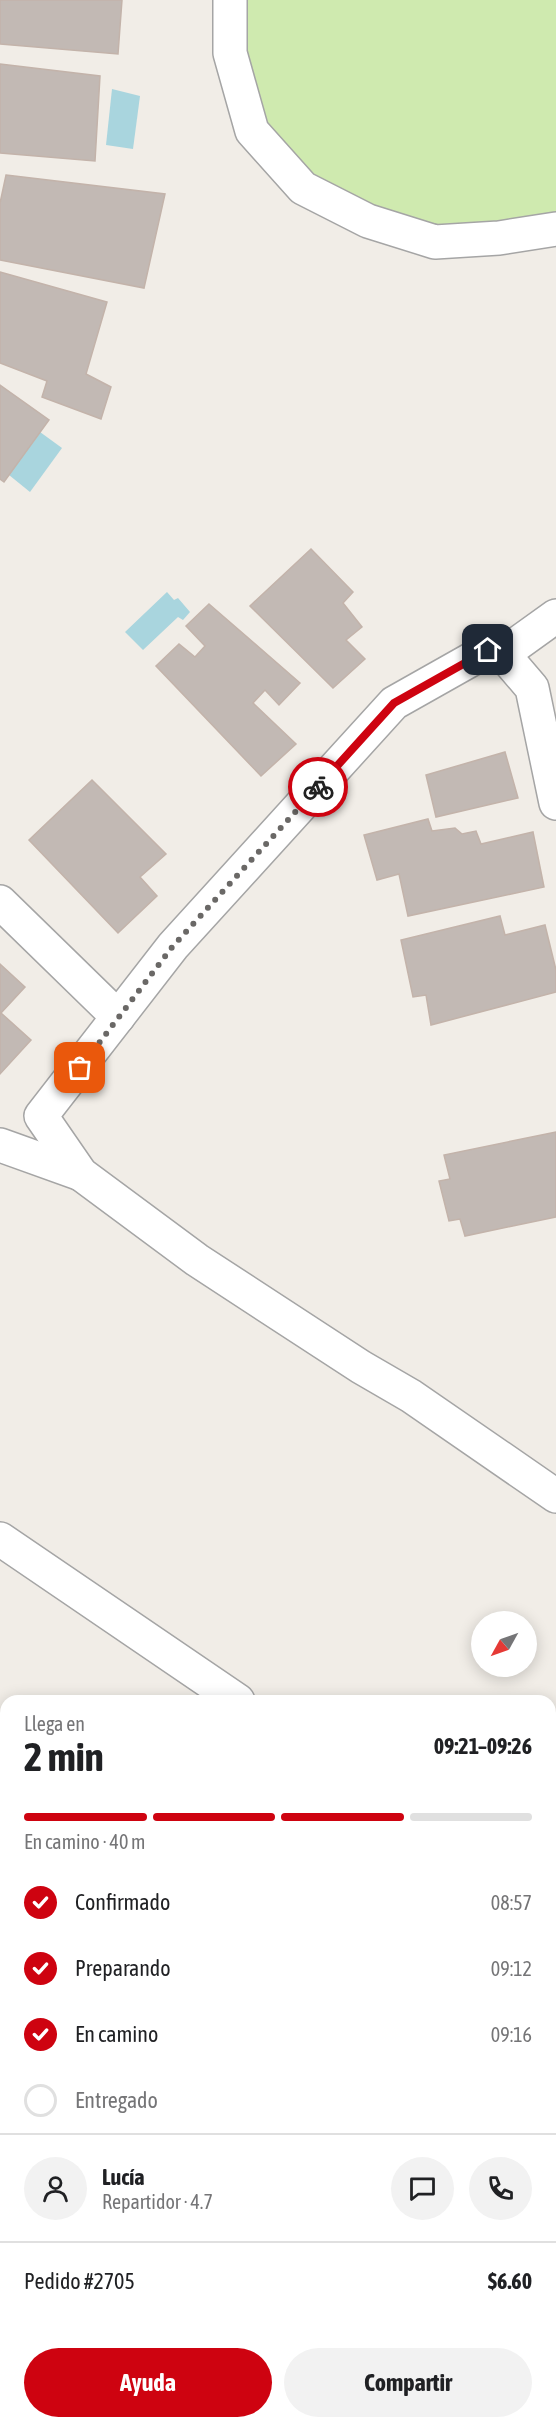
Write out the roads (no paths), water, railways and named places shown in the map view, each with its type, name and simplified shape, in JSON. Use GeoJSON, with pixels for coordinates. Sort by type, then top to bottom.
{"type":"FeatureCollection","features":[{"type":"Feature","properties":{"kind":"street"},"geometry":{"type":"LineString","coordinates":[[230,0],[230,53],[252,131],[303,189],[368,221],[435,242],[499,238],[556,229]]}},
{"type":"Feature","properties":{"kind":"street"},"geometry":{"type":"LineString","coordinates":[[503,654],[556,616]]}},
{"type":"Feature","properties":{"kind":"street"},"geometry":{"type":"LineString","coordinates":[[81,1174],[41,1116],[173,946],[394,703],[488,650],[503,654],[532,688],[556,803]]}},
{"type":"Feature","properties":{"kind":"street"},"geometry":{"type":"LineString","coordinates":[[0,902],[118,1017]]}},
{"type":"Feature","properties":{"kind":"street"},"geometry":{"type":"LineString","coordinates":[[0,1145],[81,1174],[197,1260],[360,1367],[411,1396],[556,1496]]}},
{"type":"Feature","properties":{"kind":"street"},"geometry":{"type":"LineString","coordinates":[[0,1539],[229,1695]]}},
{"type":"Feature","properties":{"kind":"water"},"geometry":{"type":"Polygon","coordinates":[[[112,89],[140,96],[133,149],[106,145],[112,89]]]}},
{"type":"Feature","properties":{"kind":"water"},"geometry":{"type":"Polygon","coordinates":[[[40,432],[62,448],[30,492],[9,475],[40,432]]]}},
{"type":"Feature","properties":{"kind":"water"},"geometry":{"type":"Polygon","coordinates":[[[167,592],[174,600],[178,598],[190,612],[183,620],[178,617],[143,650],[125,632],[167,592]]]}}]}
